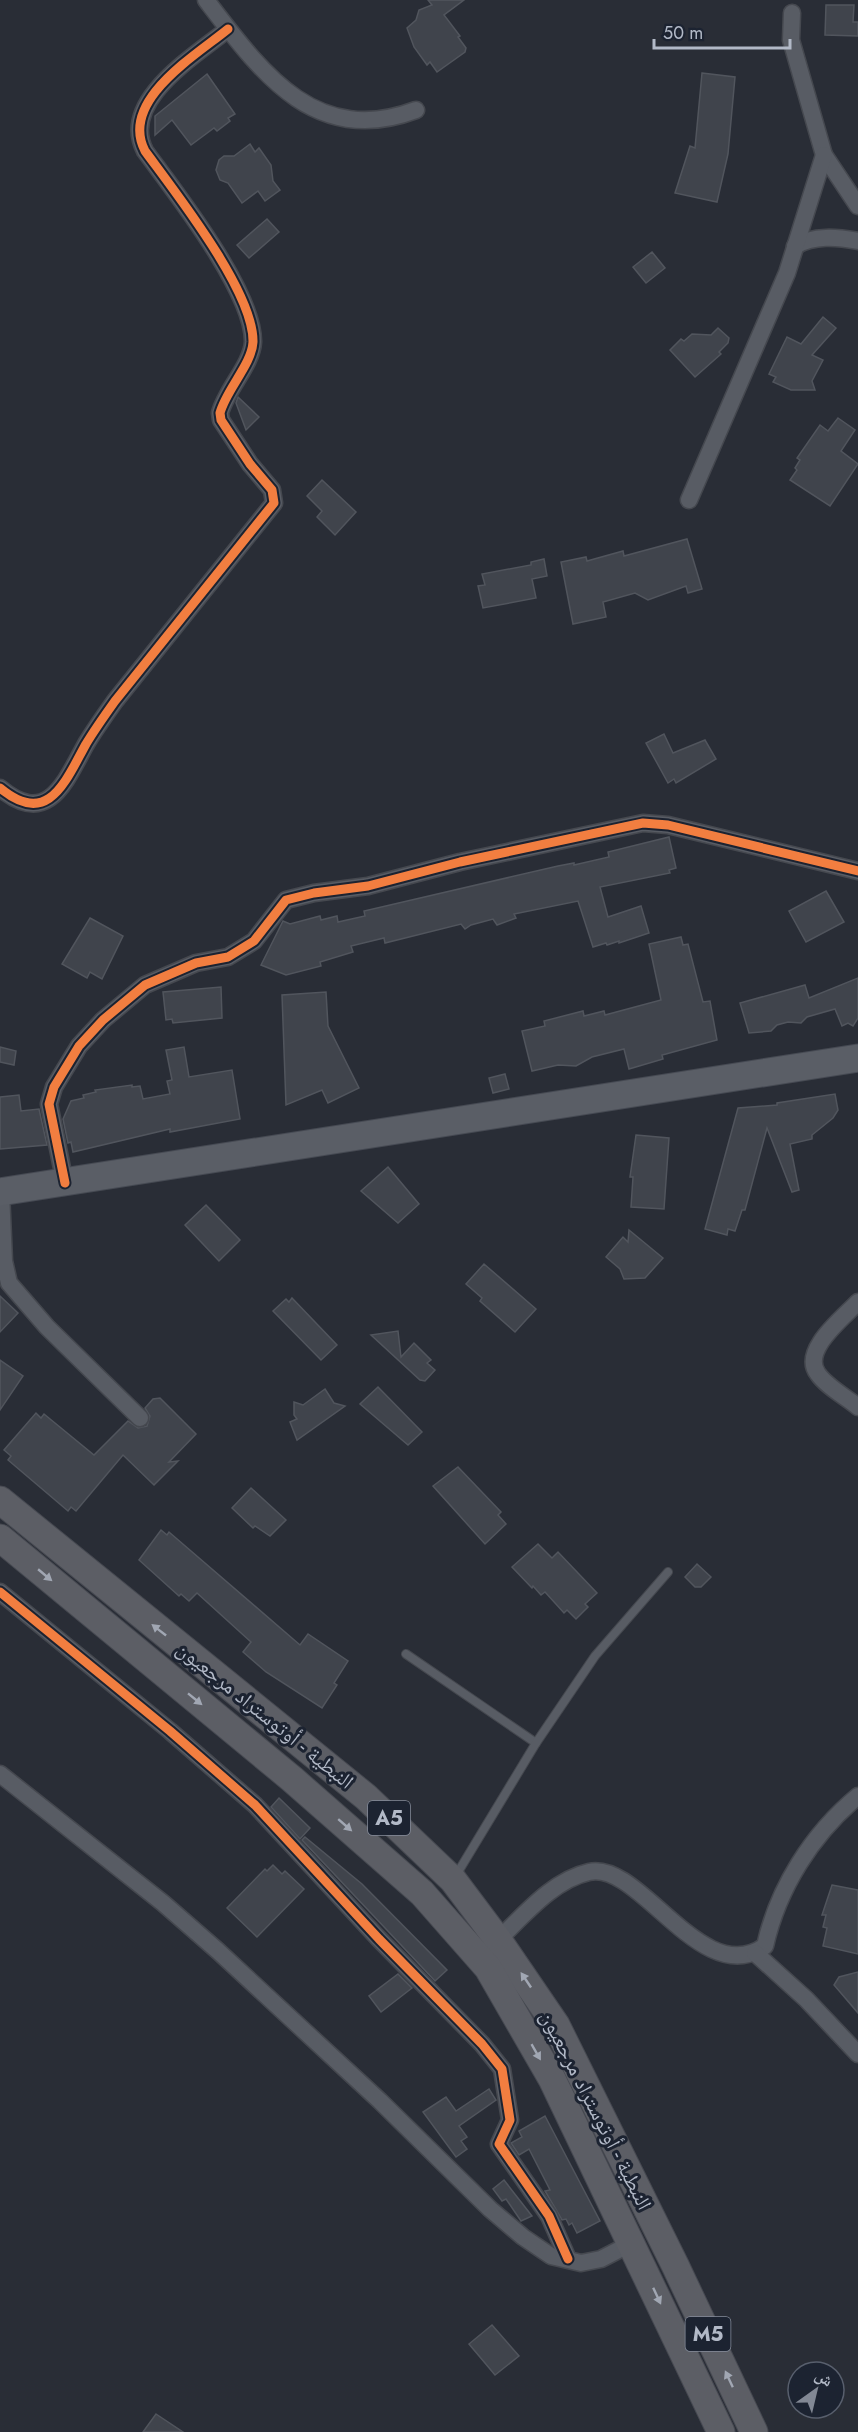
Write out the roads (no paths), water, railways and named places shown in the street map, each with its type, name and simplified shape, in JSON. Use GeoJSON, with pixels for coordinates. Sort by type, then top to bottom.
{"type":"FeatureCollection","features":[{"type":"Feature","properties":{"kind":"highway","name":"النبطية - أوتوستراد مرجعيون"},"geometry":{"type":"LineString","coordinates":[[0,1500],[366,1797],[453,1880],[498,1940],[556,2025],[754,2432]]}},
{"type":"Feature","properties":{"kind":"highway","name":"النبطية - أوتوستراد مرجعيون"},"geometry":{"type":"LineString","coordinates":[[0,1538],[292,1779],[422,1893],[488,1968],[552,2079],[721,2432]]}},
{"type":"Feature","properties":{"kind":"main road"},"geometry":{"type":"LineString","coordinates":[[1,1192],[548,1104],[858,1058]]}},
{"type":"Feature","properties":{"kind":"street"},"geometry":{"type":"LineString","coordinates":[[206,0],[228,29],[275,82],[296,99],[342,119],[370,122],[396,118],[416,110]]}},
{"type":"Feature","properties":{"kind":"street"},"geometry":{"type":"LineString","coordinates":[[792,12],[791,40],[824,155],[858,206]]}},
{"type":"Feature","properties":{"kind":"street"},"geometry":{"type":"LineString","coordinates":[[0,788],[28,805],[38,805],[57,792],[67,780],[92,734],[115,701],[274,502],[273,490],[250,464],[221,420],[220,413],[253,342],[246,315],[230,275],[145,151],[138,128],[145,104],[157,89],[228,29]]}},
{"type":"Feature","properties":{"kind":"street"},"geometry":{"type":"LineString","coordinates":[[689,500],[787,273],[824,155]]}},
{"type":"Feature","properties":{"kind":"street"},"geometry":{"type":"LineString","coordinates":[[795,246],[805,240],[818,238],[858,241]]}},
{"type":"Feature","properties":{"kind":"street"},"geometry":{"type":"LineString","coordinates":[[65,1183],[49,1104],[54,1087],[79,1046],[103,1020],[145,985],[196,963],[228,957],[254,941],[286,900],[314,893],[368,886],[460,862],[643,823],[668,825],[858,871]]}},
{"type":"Feature","properties":{"kind":"street"},"geometry":{"type":"LineString","coordinates":[[1,1192],[4,1261],[9,1284],[140,1418]]}},
{"type":"Feature","properties":{"kind":"street"},"geometry":{"type":"LineString","coordinates":[[858,1302],[814,1350],[813,1364],[822,1379],[858,1407]]}},
{"type":"Feature","properties":{"kind":"street"},"geometry":{"type":"LineString","coordinates":[[0,1592],[162,1724],[255,1805],[489,2053],[502,2069],[510,2120],[499,2144],[549,2216],[568,2259]]}},
{"type":"Feature","properties":{"kind":"street"},"geometry":{"type":"LineString","coordinates":[[0,1774],[163,1903],[218,1951],[508,2225],[551,2256],[581,2263],[602,2259],[632,2243]]}},
{"type":"Feature","properties":{"kind":"street"},"geometry":{"type":"LineString","coordinates":[[498,1940],[548,1894],[576,1876],[592,1871],[607,1873],[626,1882],[672,1923],[730,1957],[755,1953],[765,1946],[771,1918],[788,1883],[815,1839],[835,1815],[858,1796]]}},
{"type":"Feature","properties":{"kind":"street"},"geometry":{"type":"LineString","coordinates":[[755,1953],[806,1999],[858,2054]]}},
{"type":"Feature","properties":{"kind":"lane"},"geometry":{"type":"LineString","coordinates":[[453,1880],[536,1743],[595,1656],[668,1572]]}},
{"type":"Feature","properties":{"kind":"lane"},"geometry":{"type":"LineString","coordinates":[[406,1654],[536,1743]]}}]}
